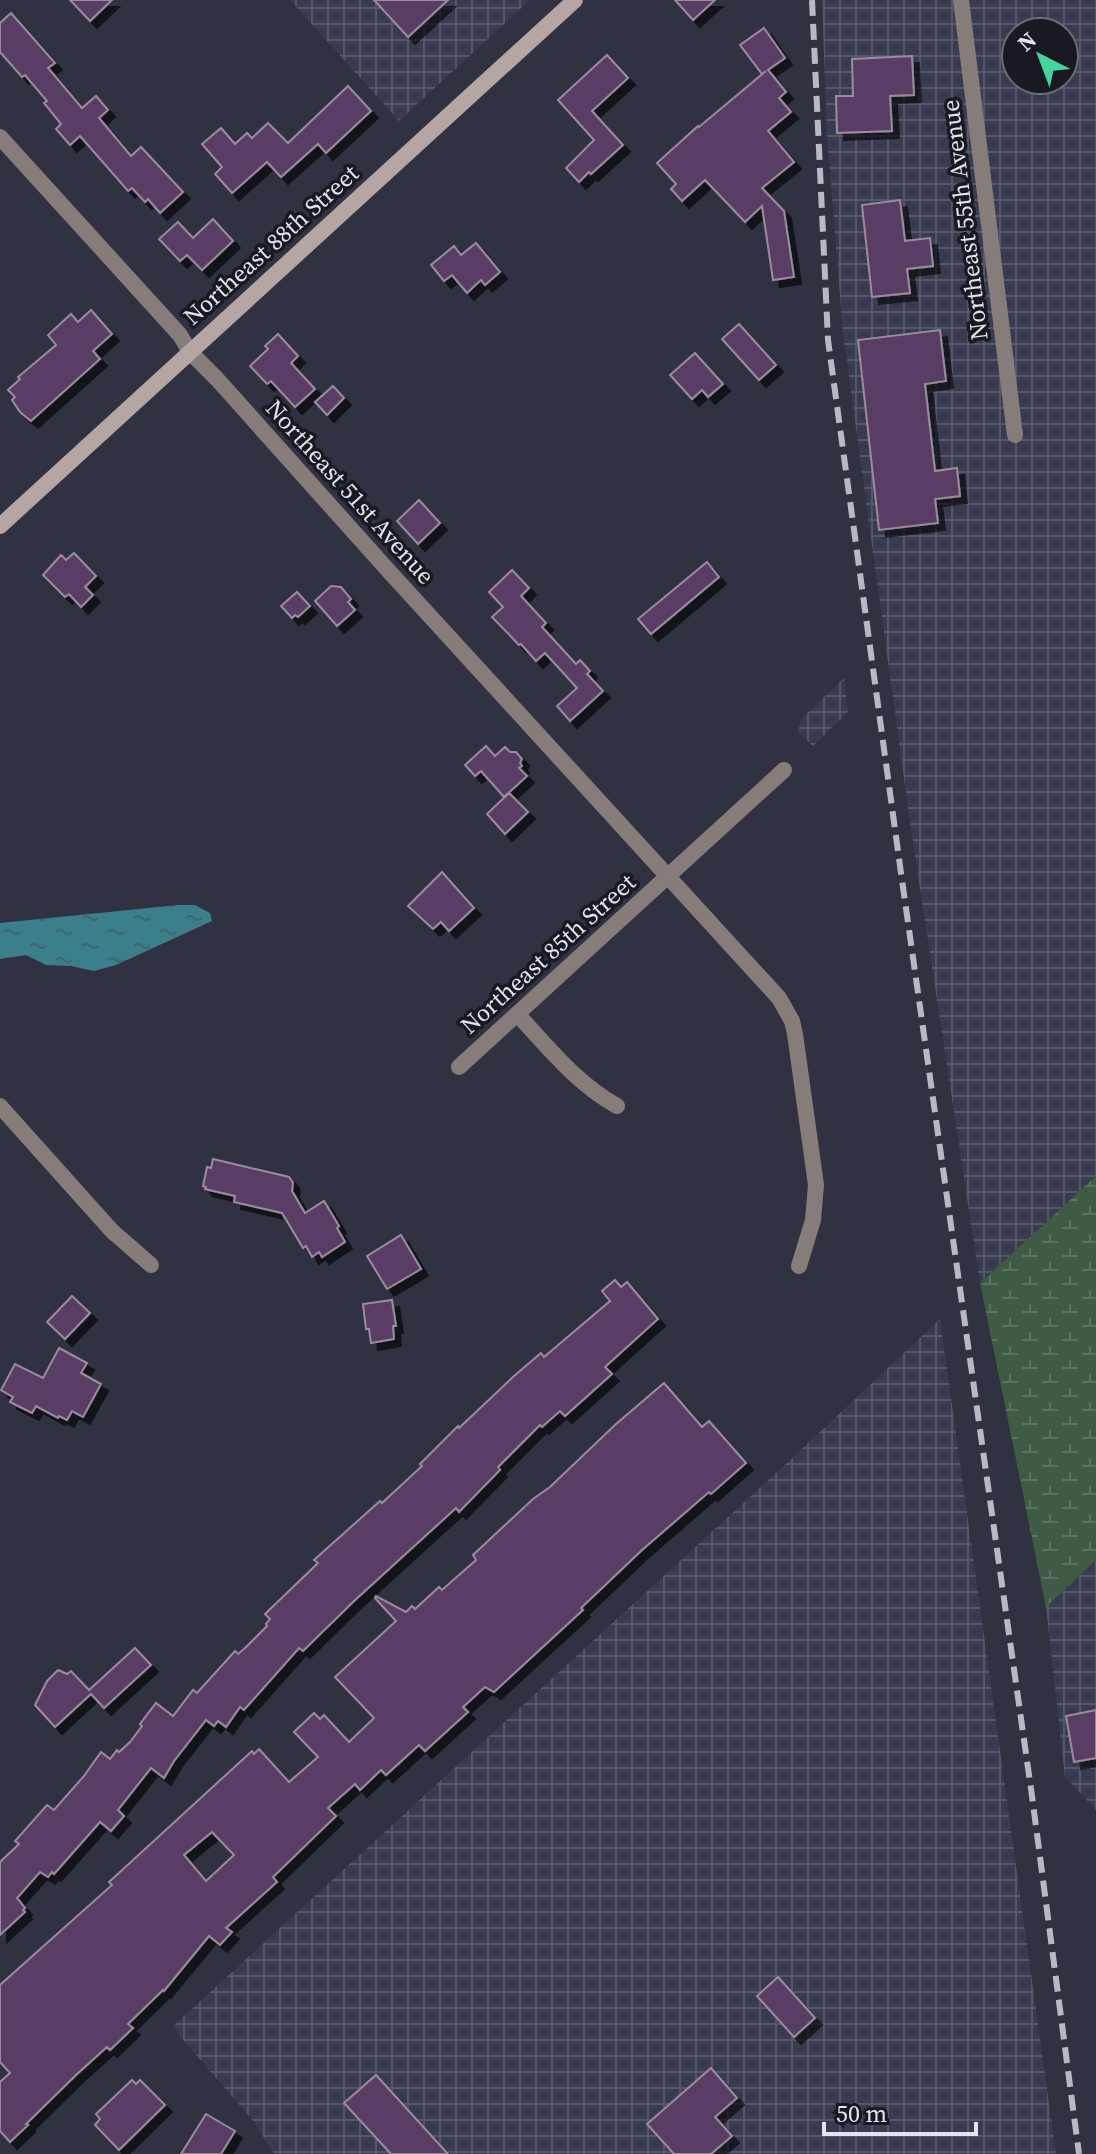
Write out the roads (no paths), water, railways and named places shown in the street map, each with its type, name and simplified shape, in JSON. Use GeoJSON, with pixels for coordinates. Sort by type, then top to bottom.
{"type":"FeatureCollection","features":[{"type":"Feature","properties":{"kind":"main road","name":"Northeast 88th Street"},"geometry":{"type":"LineString","coordinates":[[0,526],[575,0]]}},
{"type":"Feature","properties":{"kind":"street","name":"Northeast 55th Avenue"},"geometry":{"type":"LineString","coordinates":[[961,0],[1015,435]]}},
{"type":"Feature","properties":{"kind":"street","name":"Northeast 51st Avenue"},"geometry":{"type":"LineString","coordinates":[[0,137],[180,335],[190,352],[779,998],[792,1021],[816,1185],[813,1220],[799,1266]]}},
{"type":"Feature","properties":{"kind":"street","name":"Northeast 85th Street"},"geometry":{"type":"LineString","coordinates":[[459,1067],[784,770]]}},
{"type":"Feature","properties":{"kind":"street"},"geometry":{"type":"LineString","coordinates":[[517,1014],[577,1079],[617,1106]]}},
{"type":"Feature","properties":{"kind":"street"},"geometry":{"type":"LineString","coordinates":[[0,1106],[112,1231],[151,1265]]}},
{"type":"Feature","properties":{"kind":"water"},"geometry":{"type":"Polygon","coordinates":[[[195,905],[210,913],[212,921],[116,965],[94,971],[46,965],[26,955],[0,959],[0,923],[195,905]]]}},
{"type":"Feature","properties":{"kind":"railway"},"geometry":{"type":"LineString","coordinates":[[812,0],[828,340],[1032,1796],[1079,2154]]}}]}
